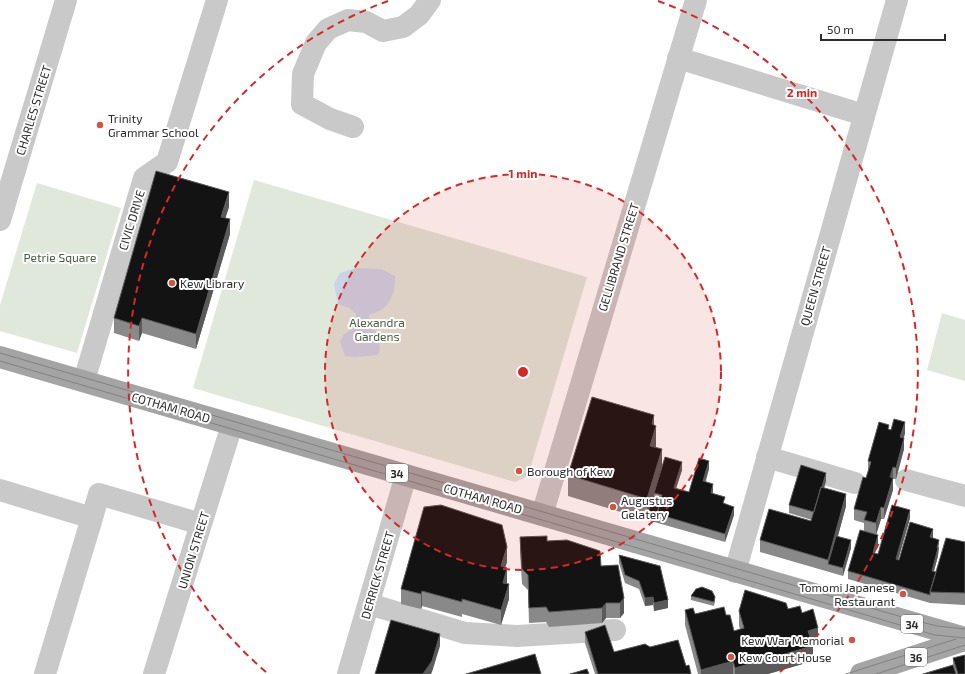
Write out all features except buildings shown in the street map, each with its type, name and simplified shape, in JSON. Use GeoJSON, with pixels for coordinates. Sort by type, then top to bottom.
{"type":"FeatureCollection","features":[{"type":"Feature","properties":{"kind":"main road","name":"COTHAM ROAD"},"geometry":{"type":"LineString","coordinates":[[0,357],[965,639]]}},
{"type":"Feature","properties":{"kind":"main road","name":"36"},"geometry":{"type":"LineString","coordinates":[[861,674],[965,639]]}},
{"type":"Feature","properties":{"kind":"street","name":"CHARLES STREET"},"geometry":{"type":"LineString","coordinates":[[0,220],[66,0]]}},
{"type":"Feature","properties":{"kind":"street","name":"CIVIC DRIVE"},"geometry":{"type":"LineString","coordinates":[[84,381],[144,178],[167,162],[217,0]]}},
{"type":"Feature","properties":{"kind":"street"},"geometry":{"type":"LineString","coordinates":[[353,127],[330,119],[302,104],[303,74],[316,43],[328,29],[348,20],[366,22],[383,31],[403,27],[419,15],[430,0]]}},
{"type":"Feature","properties":{"kind":"street","name":"GELLIBRAND STREET"},"geometry":{"type":"LineString","coordinates":[[542,515],[696,0]]}},
{"type":"Feature","properties":{"kind":"street","name":"QUEEN STREET"},"geometry":{"type":"LineString","coordinates":[[735,572],[897,0]]}},
{"type":"Feature","properties":{"kind":"street"},"geometry":{"type":"LineString","coordinates":[[678,58],[864,115]]}},
{"type":"Feature","properties":{"kind":"street","name":"UNION STREET"},"geometry":{"type":"LineString","coordinates":[[154,674],[232,425]]}},
{"type":"Feature","properties":{"kind":"street"},"geometry":{"type":"LineString","coordinates":[[767,457],[855,483]]}},
{"type":"Feature","properties":{"kind":"street","name":"DERRICK STREET"},"geometry":{"type":"LineString","coordinates":[[348,674],[406,475]]}},
{"type":"Feature","properties":{"kind":"street"},"geometry":{"type":"LineString","coordinates":[[906,480],[965,496]]}},
{"type":"Feature","properties":{"kind":"street"},"geometry":{"type":"LineString","coordinates":[[0,490],[92,518]]}},
{"type":"Feature","properties":{"kind":"street"},"geometry":{"type":"LineString","coordinates":[[45,674],[99,494],[201,524]]}},
{"type":"Feature","properties":{"kind":"street"},"geometry":{"type":"LineString","coordinates":[[369,604],[465,633],[517,636],[615,630]]}},
{"type":"Feature","properties":{"kind":"green space","name":"Alexandra Gardens"},"geometry":{"type":"Polygon","coordinates":[[[254,180],[587,277],[528,476],[515,482],[193,388],[254,180]]]}},
{"type":"Feature","properties":{"kind":"green space","name":"Petrie Square"},"geometry":{"type":"Polygon","coordinates":[[[37,183],[121,208],[77,353],[0,331],[0,305],[37,183]]]}},
{"type":"Feature","properties":{"kind":"green space"},"geometry":{"type":"Polygon","coordinates":[[[942,313],[965,320],[965,381],[927,370],[942,313]]]}},
{"type":"Feature","properties":{"kind":"water"},"geometry":{"type":"Polygon","coordinates":[[[355,268],[381,269],[395,276],[395,285],[391,299],[381,310],[369,315],[370,327],[378,333],[380,349],[378,355],[354,357],[345,356],[340,341],[344,334],[355,328],[356,314],[349,308],[338,304],[334,284],[340,273],[355,268]]]}},
{"type":"Feature","properties":{"kind":"tram line"},"geometry":{"type":"LineString","coordinates":[[0,353],[902,617],[937,626],[965,629]]}},
{"type":"Feature","properties":{"kind":"tram line"},"geometry":{"type":"LineString","coordinates":[[0,361],[900,625],[935,635],[965,638]]}},
{"type":"Feature","properties":{"kind":"tram line"},"geometry":{"type":"LineString","coordinates":[[846,674],[956,639]]}},
{"type":"Feature","properties":{"kind":"tram line"},"geometry":{"type":"LineString","coordinates":[[876,674],[965,645]]}},
{"type":"Feature","properties":{"kind":"place","name":"Trinity Grammar School"},"geometry":{"type":"Point","coordinates":[100,125]}},
{"type":"Feature","properties":{"kind":"place","name":"Kew Library"},"geometry":{"type":"Point","coordinates":[172,283]}},
{"type":"Feature","properties":{"kind":"place","name":"Borough of Kew"},"geometry":{"type":"Point","coordinates":[519,471]}},
{"type":"Feature","properties":{"kind":"place","name":"Augustus Gelatery"},"geometry":{"type":"Point","coordinates":[613,507]}},
{"type":"Feature","properties":{"kind":"place","name":"Tomomi Japanese Restaurant"},"geometry":{"type":"Point","coordinates":[903,594]}},
{"type":"Feature","properties":{"kind":"place","name":"Kew War Memorial"},"geometry":{"type":"Point","coordinates":[852,640]}},
{"type":"Feature","properties":{"kind":"place","name":"Kew Court House"},"geometry":{"type":"Point","coordinates":[731,657]}}]}
